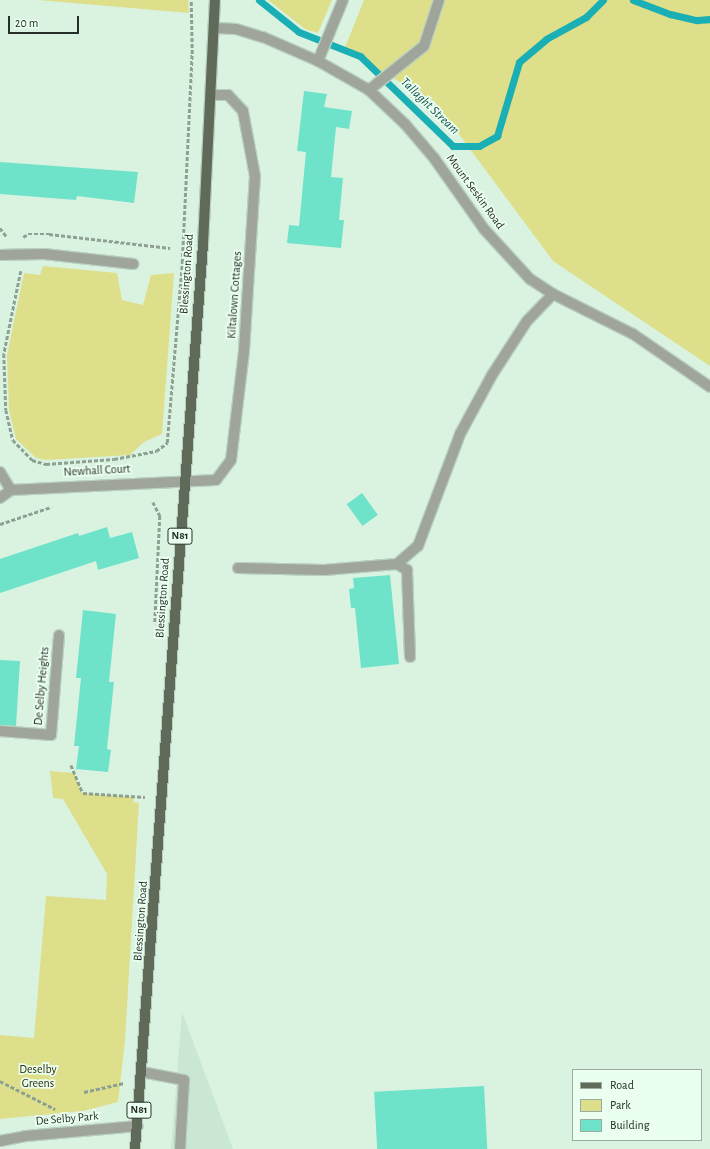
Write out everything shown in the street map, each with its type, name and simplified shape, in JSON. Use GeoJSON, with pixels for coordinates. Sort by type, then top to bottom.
{"type":"FeatureCollection","features":[{"type":"Feature","properties":{"kind":"main road","name":"Blessington Road"},"geometry":{"type":"LineString","coordinates":[[136,1149],[212,95],[216,28],[215,0]]}},
{"type":"Feature","properties":{"kind":"street"},"geometry":{"type":"LineString","coordinates":[[318,61],[330,37],[343,0]]}},
{"type":"Feature","properties":{"kind":"street"},"geometry":{"type":"LineString","coordinates":[[369,90],[389,76],[424,46],[439,0]]}},
{"type":"Feature","properties":{"kind":"street","name":"Mount Seskin Road"},"geometry":{"type":"LineString","coordinates":[[216,28],[236,29],[263,37],[318,61],[369,90],[406,124],[434,158],[509,258],[530,279],[553,294],[633,334],[710,386]]}},
{"type":"Feature","properties":{"kind":"street","name":"Kiltalown Cottages"},"geometry":{"type":"LineString","coordinates":[[184,481],[216,480],[231,460],[244,351],[255,176],[243,111],[228,96],[212,95]]}},
{"type":"Feature","properties":{"kind":"street"},"geometry":{"type":"LineString","coordinates":[[0,255],[44,254],[133,264]]}},
{"type":"Feature","properties":{"kind":"street"},"geometry":{"type":"LineString","coordinates":[[397,564],[418,546],[460,434],[492,374],[527,321],[553,294]]}},
{"type":"Feature","properties":{"kind":"street"},"geometry":{"type":"LineString","coordinates":[[0,472],[12,490],[0,498]]}},
{"type":"Feature","properties":{"kind":"street","name":"Newhall Court"},"geometry":{"type":"LineString","coordinates":[[12,490],[184,481]]}},
{"type":"Feature","properties":{"kind":"street"},"geometry":{"type":"LineString","coordinates":[[238,568],[324,570],[397,564],[407,570],[410,657]]}},
{"type":"Feature","properties":{"kind":"street","name":"De Selby Heights"},"geometry":{"type":"LineString","coordinates":[[0,731],[51,735],[59,635]]}},
{"type":"Feature","properties":{"kind":"street"},"geometry":{"type":"LineString","coordinates":[[142,1072],[184,1080],[180,1149]]}},
{"type":"Feature","properties":{"kind":"street","name":"De Selby Park"},"geometry":{"type":"LineString","coordinates":[[0,1141],[26,1136],[138,1126]]}},
{"type":"Feature","properties":{"kind":"path"},"geometry":{"type":"LineString","coordinates":[[28,268],[22,267],[4,354],[6,410],[13,440],[32,460],[46,464],[114,459],[156,451],[167,443],[182,263],[192,54],[191,0]]}},
{"type":"Feature","properties":{"kind":"path"},"geometry":{"type":"LineString","coordinates":[[146,499],[155,503],[160,516],[155,629]]}},
{"type":"Feature","properties":{"kind":"path"},"geometry":{"type":"LineString","coordinates":[[0,524],[58,504]]}},
{"type":"Feature","properties":{"kind":"path"},"geometry":{"type":"LineString","coordinates":[[71,765],[83,792],[146,797]]}},
{"type":"Feature","properties":{"kind":"path"},"geometry":{"type":"LineString","coordinates":[[145,805],[146,789]]}},
{"type":"Feature","properties":{"kind":"path"},"geometry":{"type":"LineString","coordinates":[[84,1092],[126,1082],[126,1078]]}},
{"type":"Feature","properties":{"kind":"path"},"geometry":{"type":"LineString","coordinates":[[0,1081],[55,1110]]}},
{"type":"Feature","properties":{"kind":"shaded area"},"geometry":{"type":"Polygon","coordinates":[[[182,1012],[233,1149],[171,1149],[182,1012]]]}},
{"type":"Feature","properties":{"kind":"green space"},"geometry":{"type":"Polygon","coordinates":[[[38,0],[188,0],[189,13],[38,0]]]}},
{"type":"Feature","properties":{"kind":"green space"},"geometry":{"type":"Polygon","coordinates":[[[268,0],[332,0],[318,33],[305,29],[268,0]]]}},
{"type":"Feature","properties":{"kind":"green space"},"geometry":{"type":"Polygon","coordinates":[[[364,0],[710,0],[710,366],[553,261],[435,102],[344,50],[364,0]]]}},
{"type":"Feature","properties":{"kind":"green space"},"geometry":{"type":"Polygon","coordinates":[[[43,266],[117,273],[122,300],[143,305],[151,275],[174,273],[162,434],[144,442],[130,455],[46,460],[36,458],[16,439],[9,410],[7,355],[24,273],[40,275],[43,266]]]}},
{"type":"Feature","properties":{"kind":"green space","name":"Deselby Greens"},"geometry":{"type":"Polygon","coordinates":[[[50,771],[74,773],[82,793],[134,797],[133,802],[139,803],[125,1041],[118,1102],[83,1111],[0,1119],[0,1035],[34,1038],[46,896],[106,900],[107,874],[63,799],[53,798],[50,771]]]}},
{"type":"Feature","properties":{"kind":"building"},"geometry":{"type":"Polygon","coordinates":[[[304,91],[327,94],[324,107],[352,111],[349,129],[336,127],[331,177],[343,178],[339,220],[344,220],[341,248],[287,243],[289,225],[299,226],[306,152],[297,151],[304,91]]]}},
{"type":"Feature","properties":{"kind":"building"},"geometry":{"type":"Polygon","coordinates":[[[0,162],[138,172],[134,203],[77,196],[76,200],[0,194],[0,162]]]}},
{"type":"Feature","properties":{"kind":"building"},"geometry":{"type":"Polygon","coordinates":[[[362,493],[378,515],[362,526],[347,504],[362,493]]]}},
{"type":"Feature","properties":{"kind":"building"},"geometry":{"type":"Polygon","coordinates":[[[107,527],[110,538],[132,532],[139,558],[98,570],[96,561],[0,593],[0,559],[78,533],[79,536],[107,527]]]}},
{"type":"Feature","properties":{"kind":"building"},"geometry":{"type":"Polygon","coordinates":[[[390,575],[399,664],[361,668],[355,608],[351,608],[349,589],[354,588],[353,578],[390,575]]]}},
{"type":"Feature","properties":{"kind":"building"},"geometry":{"type":"Polygon","coordinates":[[[83,610],[116,614],[109,682],[114,682],[107,749],[111,750],[108,772],[76,769],[79,746],[74,746],[81,678],[76,678],[83,610]]]}},
{"type":"Feature","properties":{"kind":"building"},"geometry":{"type":"Polygon","coordinates":[[[0,660],[20,661],[16,726],[0,725],[0,660]]]}},
{"type":"Feature","properties":{"kind":"building"},"geometry":{"type":"Polygon","coordinates":[[[484,1086],[487,1149],[377,1149],[374,1092],[484,1086]]]}},
{"type":"Feature","properties":{"kind":"waterway","name":"Tallaght Stream"},"geometry":{"type":"LineString","coordinates":[[259,0],[299,32],[360,56],[453,146],[479,146],[497,136],[519,62],[546,39],[586,17],[603,0]]}},
{"type":"Feature","properties":{"kind":"waterway","name":"Tallaght Stream"},"geometry":{"type":"LineString","coordinates":[[633,0],[670,14],[697,20],[710,19]]}}]}
